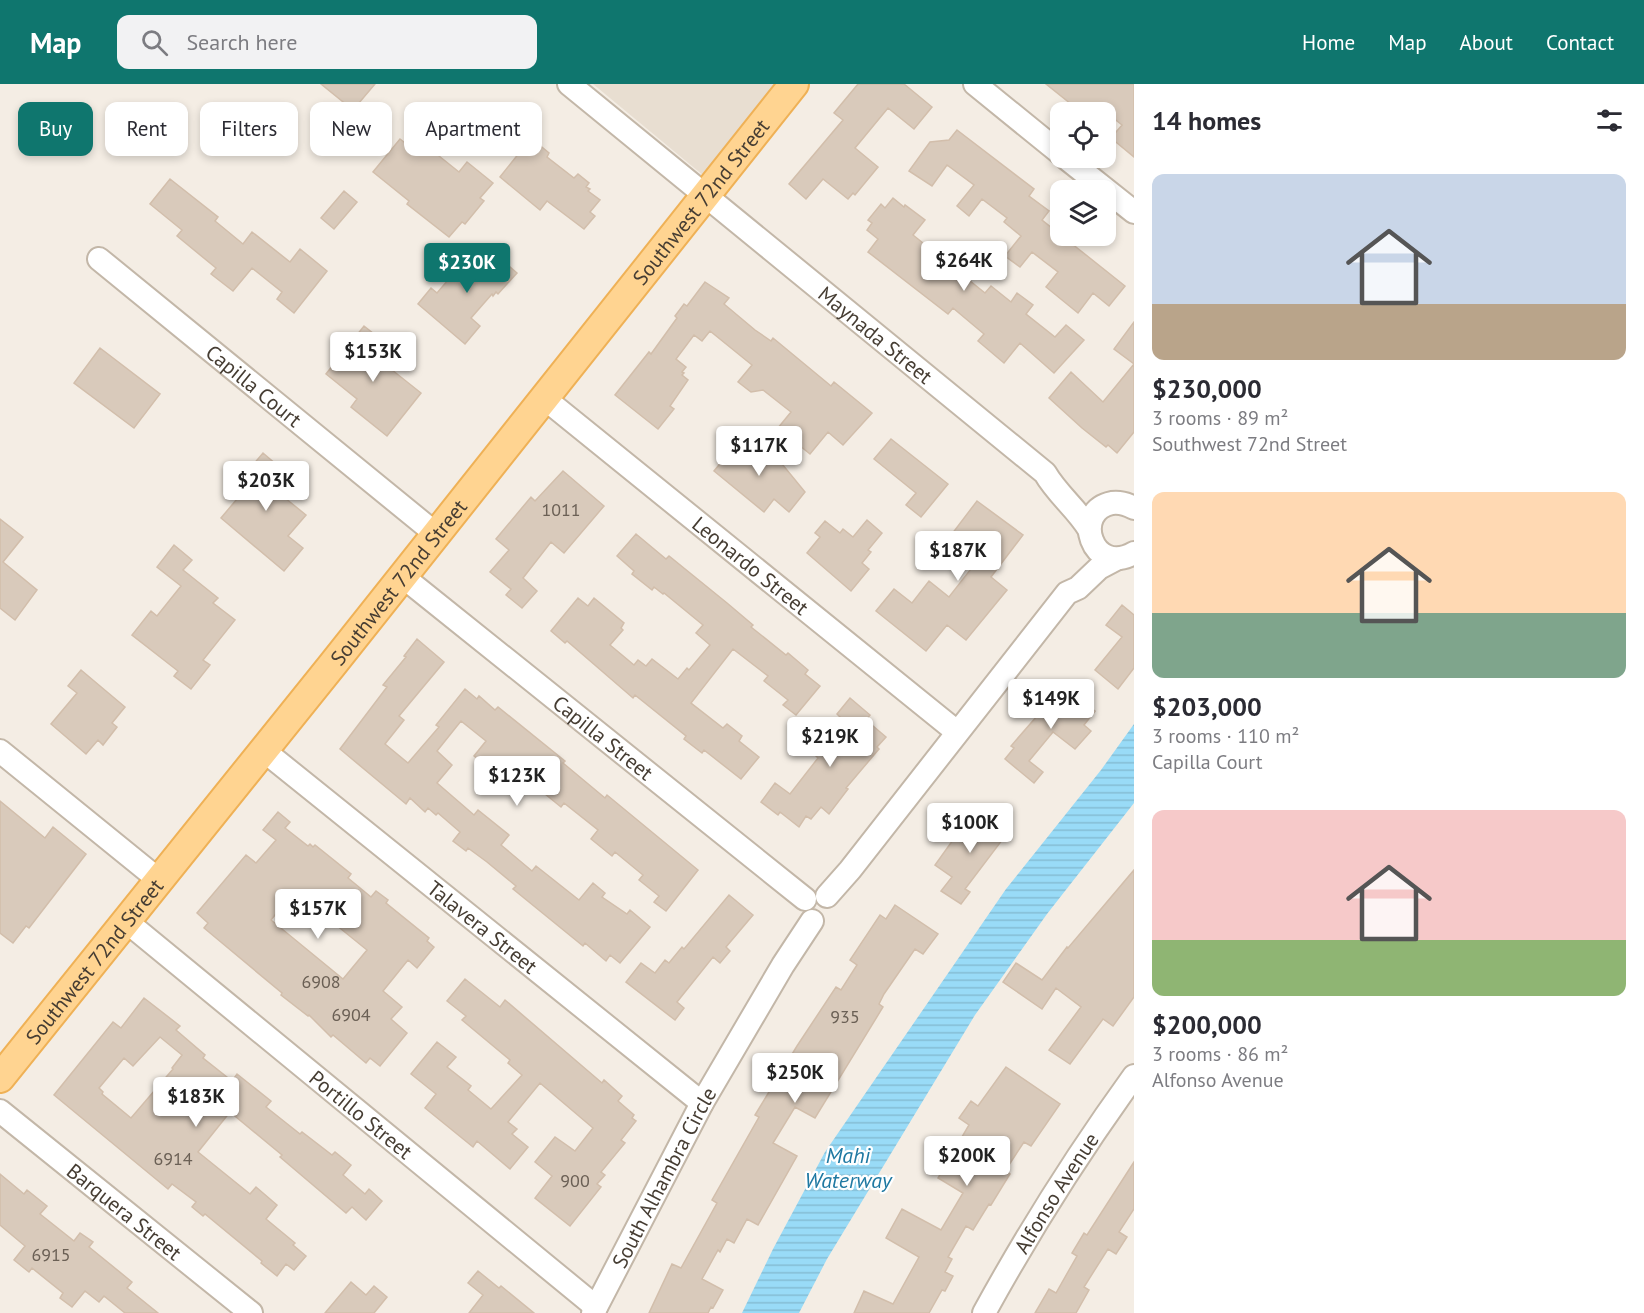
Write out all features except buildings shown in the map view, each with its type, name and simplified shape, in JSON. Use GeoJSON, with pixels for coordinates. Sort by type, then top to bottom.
{"type":"FeatureCollection","features":[{"type":"Feature","properties":{"kind":"main road","name":"Southwest 72nd Street"},"geometry":{"type":"LineString","coordinates":[[0,1078],[127,922],[794,84]]}},
{"type":"Feature","properties":{"kind":"street","name":"Maynada Street"},"geometry":{"type":"LineString","coordinates":[[569,84],[1046,472],[1059,476],[1091,499],[1123,502]]}},
{"type":"Feature","properties":{"kind":"street"},"geometry":{"type":"LineString","coordinates":[[975,84],[1050,145]]}},
{"type":"Feature","properties":{"kind":"street"},"geometry":{"type":"LineString","coordinates":[[1079,168],[1134,212]]}},
{"type":"Feature","properties":{"kind":"street","name":"Capilla Court"},"geometry":{"type":"LineString","coordinates":[[99,259],[436,534]]}},
{"type":"Feature","properties":{"kind":"street","name":"Leonardo Street"},"geometry":{"type":"LineString","coordinates":[[544,398],[957,732]]}},
{"type":"Feature","properties":{"kind":"street","name":"Maynada Street"},"geometry":{"type":"LineString","coordinates":[[1046,472],[1052,484],[1073,506],[1099,552],[1107,557],[1128,557]]}},
{"type":"Feature","properties":{"kind":"street"},"geometry":{"type":"LineString","coordinates":[[816,898],[850,870],[1067,593],[1070,579],[1082,559],[1095,514],[1123,502]]}},
{"type":"Feature","properties":{"kind":"street"},"geometry":{"type":"LineString","coordinates":[[1067,593],[1078,588],[1099,568],[1128,557]]}},
{"type":"Feature","properties":{"kind":"street","name":"Capilla Street"},"geometry":{"type":"LineString","coordinates":[[402,576],[816,898]]}},
{"type":"Feature","properties":{"kind":"street","name":"Talavera Street"},"geometry":{"type":"LineString","coordinates":[[263,750],[702,1103]]}},
{"type":"Feature","properties":{"kind":"street"},"geometry":{"type":"LineString","coordinates":[[0,751],[159,880]]}},
{"type":"Feature","properties":{"kind":"street","name":"South Alhambra Circle"},"geometry":{"type":"LineString","coordinates":[[595,1310],[702,1103],[783,965],[812,921],[803,911],[816,898]]}},
{"type":"Feature","properties":{"kind":"street","name":"Portillo Street"},"geometry":{"type":"LineString","coordinates":[[127,922],[595,1310]]}},
{"type":"Feature","properties":{"kind":"street","name":"Alfonso Avenue"},"geometry":{"type":"LineString","coordinates":[[984,1313],[1040,1216],[1093,1133],[1134,1076]]}},
{"type":"Feature","properties":{"kind":"street","name":"Barquera Street"},"geometry":{"type":"LineString","coordinates":[[0,1111],[251,1313]]}},
{"type":"Feature","properties":{"kind":"shaded area"},"geometry":{"type":"Polygon","coordinates":[[[593,84],[777,84],[704,176],[593,84]]]}},
{"type":"Feature","properties":{"kind":"water","name":"Mahi Waterway"},"geometry":{"type":"Polygon","coordinates":[[[1134,724],[1134,803],[1047,914],[975,1015],[827,1259],[799,1313],[742,1313],[825,1152],[1006,889],[1101,770],[1134,724]]]}}]}
